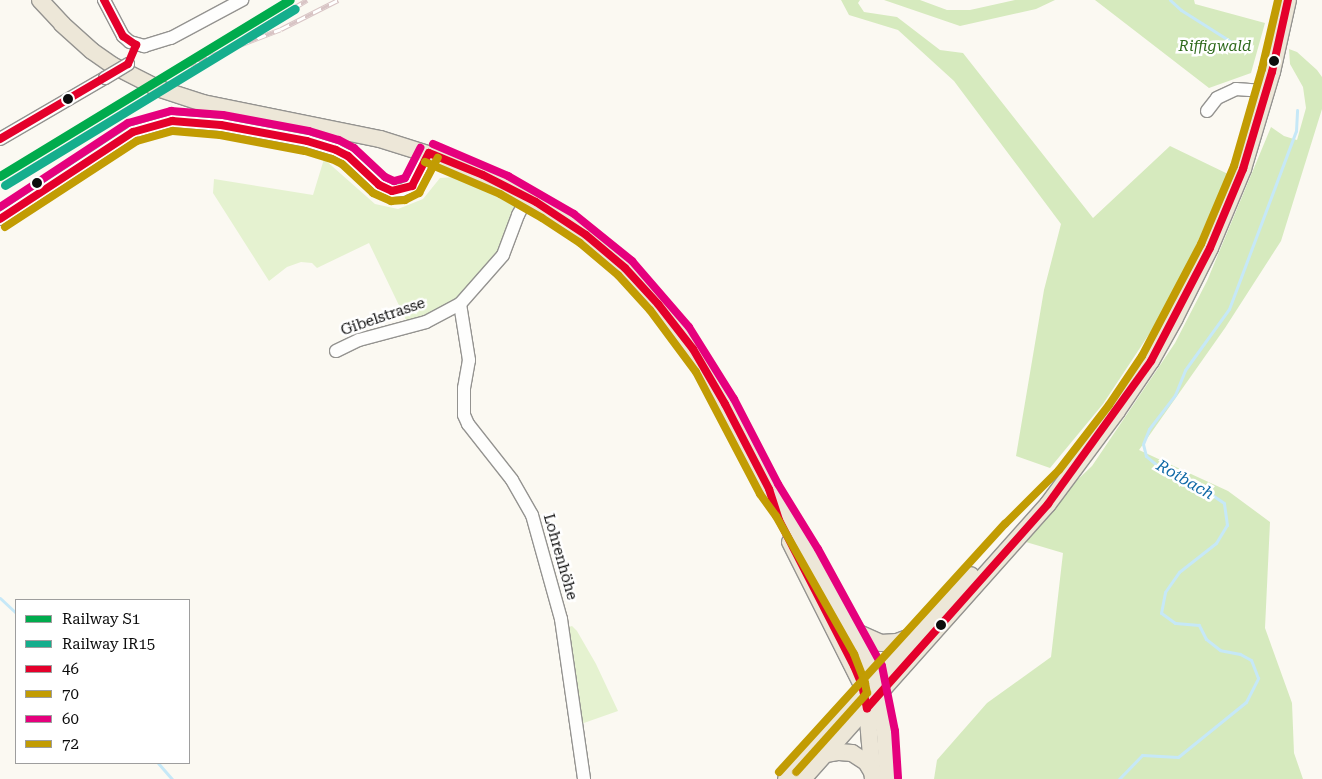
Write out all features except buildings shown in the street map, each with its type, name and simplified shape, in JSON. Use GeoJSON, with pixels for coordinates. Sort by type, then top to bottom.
{"type":"FeatureCollection","features":[{"type":"Feature","properties":{"kind":"main road"},"geometry":{"type":"LineString","coordinates":[[786,779],[901,671],[1048,504],[1066,477],[1127,398],[1151,361],[1188,295],[1231,199],[1255,134],[1288,0]]}},
{"type":"Feature","properties":{"kind":"main road"},"geometry":{"type":"LineString","coordinates":[[44,2],[72,34],[104,60],[171,93],[203,103],[369,136],[429,153],[485,176],[527,198],[568,222],[604,249],[625,268],[658,304],[704,367],[769,489],[784,511],[867,658],[876,680]]}},
{"type":"Feature","properties":{"kind":"main road"},"geometry":{"type":"LineString","coordinates":[[872,775],[870,699],[876,680],[1044,496],[1066,477]]}},
{"type":"Feature","properties":{"kind":"main road"},"geometry":{"type":"LineString","coordinates":[[769,489],[779,520],[854,666],[885,733]]}},
{"type":"Feature","properties":{"kind":"main road"},"geometry":{"type":"LineString","coordinates":[[851,630],[881,644],[898,642],[917,634]]}},
{"type":"Feature","properties":{"kind":"main road"},"geometry":{"type":"LineString","coordinates":[[888,779],[885,733],[892,696],[901,671]]}},
{"type":"Feature","properties":{"kind":"main road"},"geometry":{"type":"LineString","coordinates":[[803,779],[826,754],[870,699]]}},
{"type":"Feature","properties":{"kind":"main road"},"geometry":{"type":"LineString","coordinates":[[826,754],[852,753],[866,762],[872,775]]}},
{"type":"Feature","properties":{"kind":"street"},"geometry":{"type":"LineString","coordinates":[[104,0],[123,36],[136,45],[144,46],[171,38],[242,0]]}},
{"type":"Feature","properties":{"kind":"street"},"geometry":{"type":"LineString","coordinates":[[0,139],[128,64],[136,45]]}},
{"type":"Feature","properties":{"kind":"street"},"geometry":{"type":"LineString","coordinates":[[1207,111],[1217,98],[1236,89],[1267,91]]}},
{"type":"Feature","properties":{"kind":"street"},"geometry":{"type":"LineString","coordinates":[[0,219],[133,132],[155,124],[172,121],[221,125],[307,141],[336,150],[348,156],[379,185],[392,191],[412,186],[429,153]]}},
{"type":"Feature","properties":{"kind":"street","name":"Gibelstrasse"},"geometry":{"type":"LineString","coordinates":[[336,351],[359,340],[426,322],[460,304],[503,255],[518,215],[527,198]]}},
{"type":"Feature","properties":{"kind":"street","name":"Lohrenhöhe"},"geometry":{"type":"LineString","coordinates":[[460,304],[469,360],[464,388],[464,414],[468,424],[512,480],[532,515],[561,619],[584,779]]}},
{"type":"Feature","properties":{"kind":"green space"},"geometry":{"type":"Polygon","coordinates":[[[841,0],[860,0],[858,3],[864,12],[897,17],[940,50],[963,53],[1093,218],[1170,146],[1228,174],[1171,301],[1103,404],[1050,468],[1016,456],[1044,290],[1061,224],[954,81],[898,30],[849,15],[841,0]]]}},
{"type":"Feature","properties":{"kind":"green space"},"geometry":{"type":"Polygon","coordinates":[[[884,0],[920,0],[947,10],[970,10],[1015,0],[1055,0],[1036,9],[960,26],[884,0]]]}},
{"type":"Feature","properties":{"kind":"green space","name":"Riffigwald"},"geometry":{"type":"Polygon","coordinates":[[[1095,0],[1194,0],[1195,4],[1265,23],[1251,73],[1209,88],[1095,0]]]}},
{"type":"Feature","properties":{"kind":"green space"},"geometry":{"type":"Polygon","coordinates":[[[1289,49],[1297,52],[1322,77],[1322,109],[1281,241],[1225,328],[1139,450],[1228,491],[1270,522],[1265,628],[1292,703],[1294,753],[1303,779],[934,779],[937,760],[987,703],[1051,657],[1063,553],[1026,542],[1072,485],[1092,466],[1175,343],[1207,281],[1271,127],[1284,136],[1297,140],[1306,108],[1303,87],[1290,64],[1289,49]]]}},
{"type":"Feature","properties":{"kind":"green space"},"geometry":{"type":"Polygon","coordinates":[[[324,159],[375,204],[398,209],[423,199],[440,178],[454,177],[498,197],[514,206],[515,212],[503,249],[456,301],[407,322],[369,243],[317,268],[312,263],[301,262],[287,267],[269,281],[213,193],[214,179],[313,195],[324,159]]]}},
{"type":"Feature","properties":{"kind":"green space"},"geometry":{"type":"Polygon","coordinates":[[[572,626],[577,631],[596,664],[618,711],[581,724],[566,628],[572,626]]]}},
{"type":"Feature","properties":{"kind":"waterway","name":"Rotbach"},"geometry":{"type":"LineString","coordinates":[[1170,0],[1181,10],[1241,48]]}},
{"type":"Feature","properties":{"kind":"waterway","name":"Rotbach"},"geometry":{"type":"LineString","coordinates":[[1119,779],[1142,755],[1178,757],[1246,702],[1258,678],[1251,660],[1240,654],[1220,650],[1206,639],[1199,625],[1175,623],[1161,613],[1165,592],[1179,572],[1216,543],[1227,525],[1224,503],[1190,480],[1165,472],[1146,456],[1143,444],[1149,429],[1175,395],[1185,370],[1229,309],[1296,131],[1297,110]]}},
{"type":"Feature","properties":{"kind":"waterway"},"geometry":{"type":"LineString","coordinates":[[0,598],[15,612]]}},
{"type":"Feature","properties":{"kind":"waterway"},"geometry":{"type":"LineString","coordinates":[[159,764],[172,779]]}},
{"type":"Feature","properties":{"kind":"railway"},"geometry":{"type":"LineString","coordinates":[[247,36],[307,0]]}},
{"type":"Feature","properties":{"kind":"railway"},"geometry":{"type":"LineString","coordinates":[[190,64],[281,29],[338,0]]}},
{"type":"Feature","properties":{"kind":"railway"},"geometry":{"type":"LineString","coordinates":[[174,72],[195,61]]}},
{"type":"Feature","properties":{"kind":"rail line","name":"S1"},"geometry":{"type":"LineString","coordinates":[[0,176],[290,0]]}},
{"type":"Feature","properties":{"kind":"rail line","name":"IR15"},"geometry":{"type":"LineString","coordinates":[[5,185],[295,9]]}},
{"type":"Feature","properties":{"kind":"transit line","name":"46"},"geometry":{"type":"LineString","coordinates":[[104,0],[123,36],[136,45]]}},
{"type":"Feature","properties":{"kind":"transit line","name":"72"},"geometry":{"type":"LineString","coordinates":[[779,772],[1005,524],[1059,470],[1109,405],[1142,356],[1201,244],[1234,166],[1262,69],[1278,0]]}},
{"type":"Feature","properties":{"kind":"transit line","name":"46"},"geometry":{"type":"LineString","coordinates":[[867,708],[1048,504],[1151,361],[1210,248],[1243,169],[1272,72],[1288,0]]}},
{"type":"Feature","properties":{"kind":"transit line","name":"46"},"geometry":{"type":"LineString","coordinates":[[0,139],[128,64],[136,45]]}},
{"type":"Feature","properties":{"kind":"transit line","name":"60"},"geometry":{"type":"LineString","coordinates":[[0,207],[128,123],[171,111],[223,115],[309,131],[339,140],[354,148],[385,177],[394,181],[405,178],[420,148]]}},
{"type":"Feature","properties":{"kind":"transit line","name":"46"},"geometry":{"type":"LineString","coordinates":[[0,219],[133,132],[172,121],[221,125],[307,141],[336,150],[348,156],[379,185],[392,191],[412,186],[429,153],[483,175],[536,202],[586,235],[625,268],[658,304],[693,349],[725,404],[769,489],[779,520],[854,666],[862,685],[867,708]]}},
{"type":"Feature","properties":{"kind":"transit line","name":"70"},"geometry":{"type":"LineString","coordinates":[[5,227],[137,141],[173,131],[220,135],[305,151],[332,159],[342,164],[373,193],[391,201],[405,200],[419,193],[438,158]]}},
{"type":"Feature","properties":{"kind":"transit line","name":"60"},"geometry":{"type":"LineString","coordinates":[[433,144],[508,176],[574,214],[632,261],[689,327],[734,399],[778,484],[818,549],[882,666],[895,731],[898,778]]}},
{"type":"Feature","properties":{"kind":"transit line","name":"70"},"geometry":{"type":"LineString","coordinates":[[425,162],[500,194],[580,243],[618,275],[650,310],[696,372],[760,494],[776,516],[854,654],[865,683],[867,693],[796,772]]}}]}
